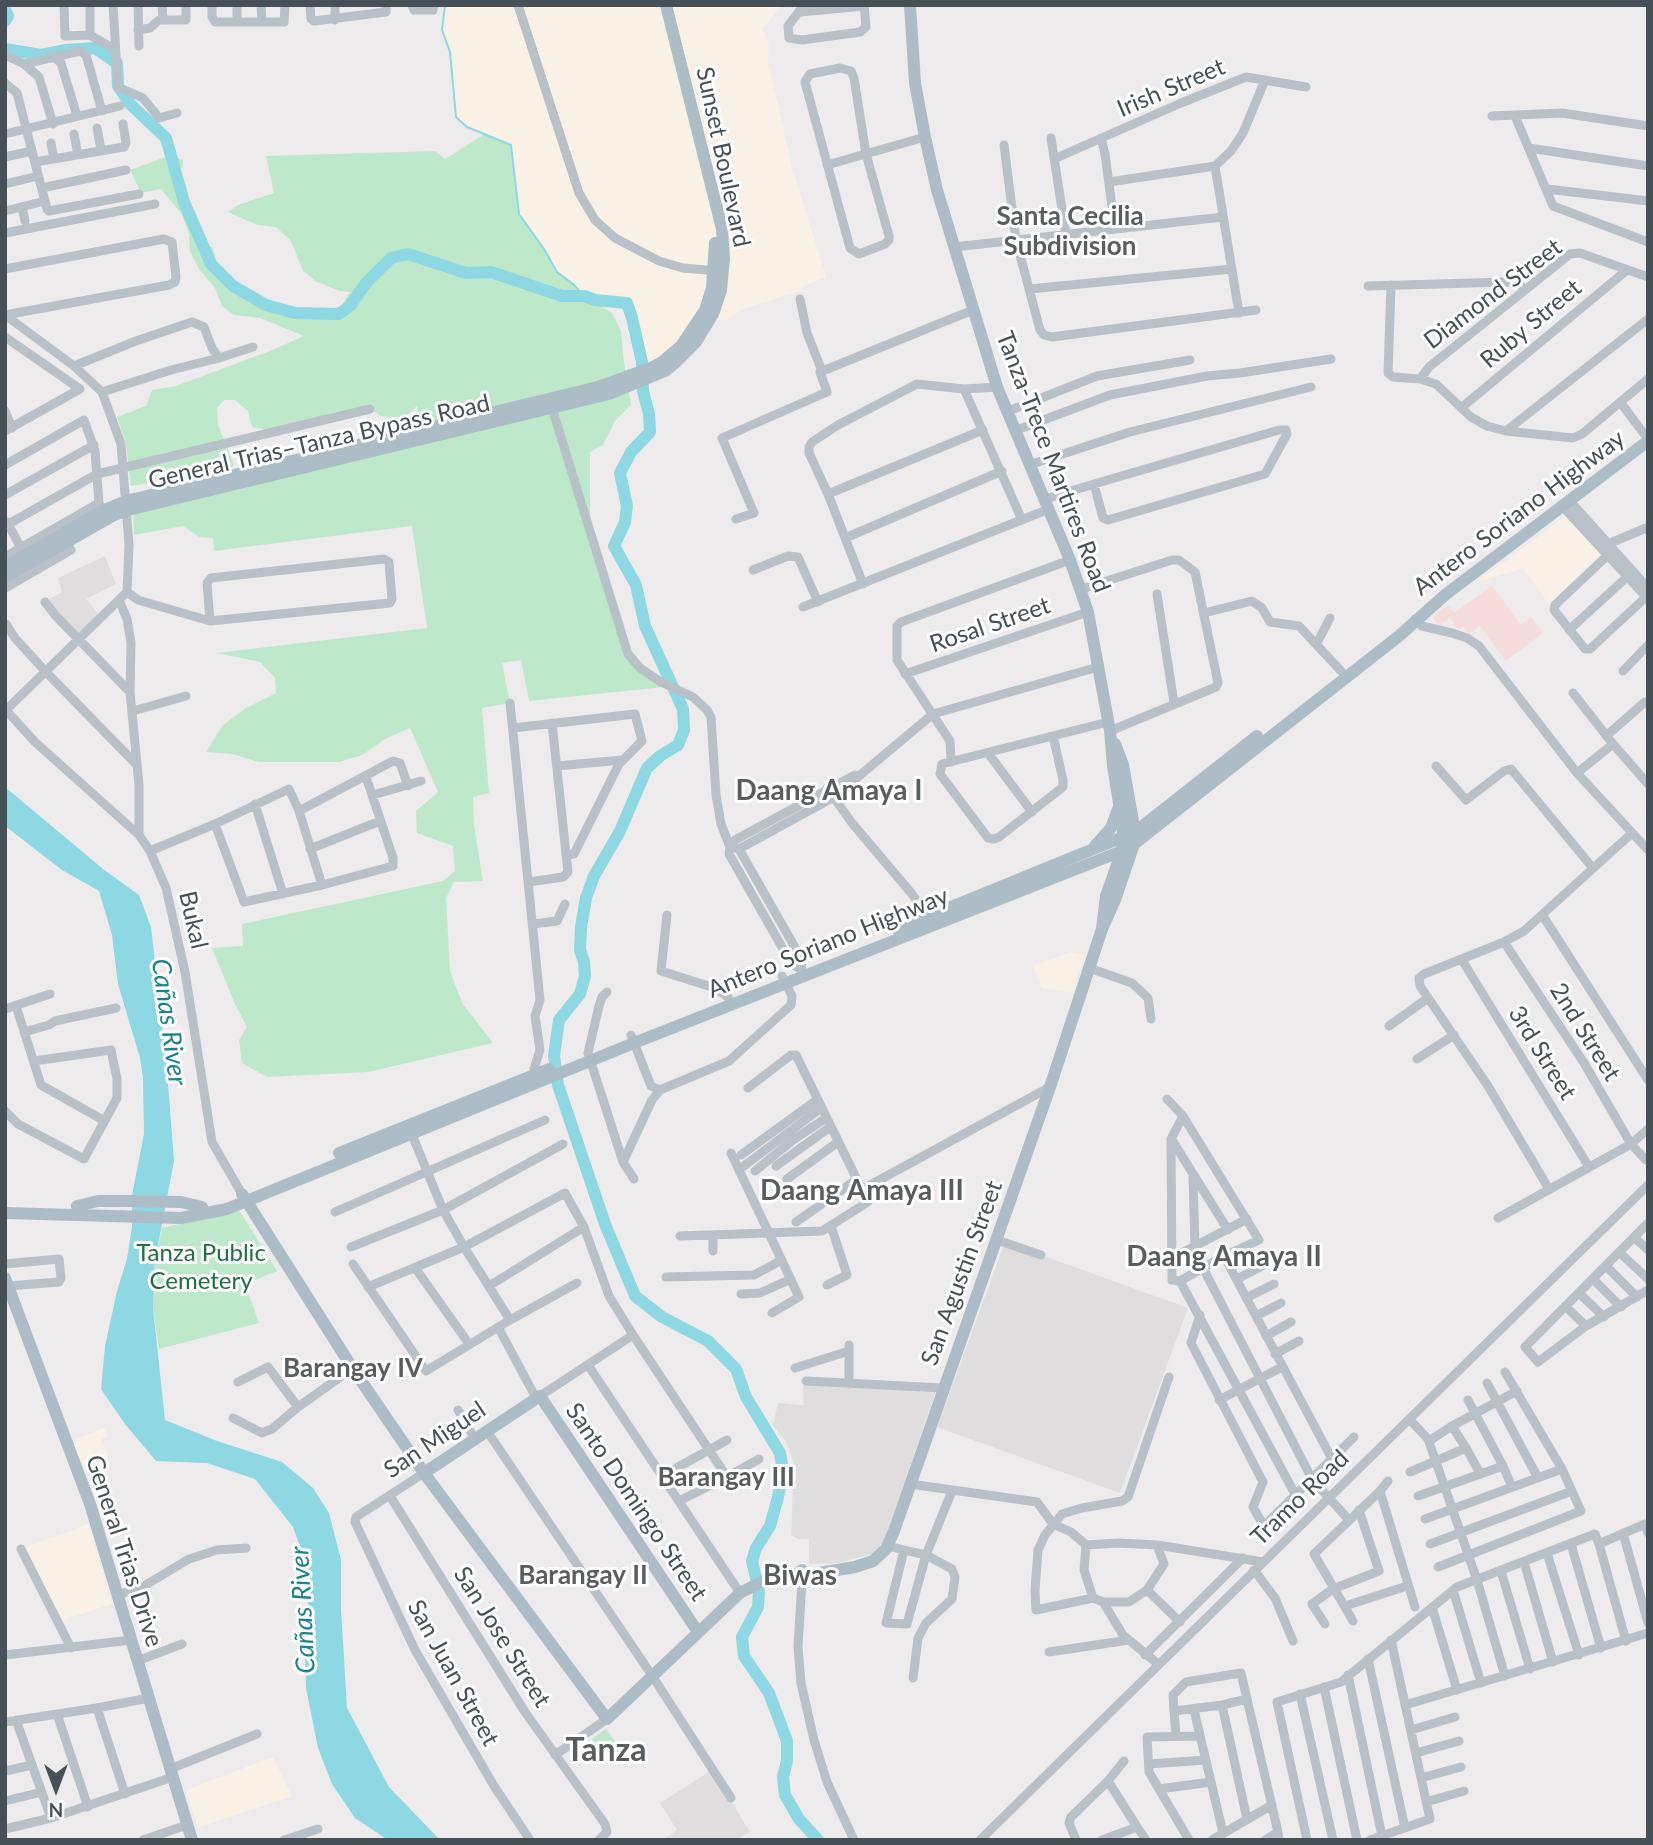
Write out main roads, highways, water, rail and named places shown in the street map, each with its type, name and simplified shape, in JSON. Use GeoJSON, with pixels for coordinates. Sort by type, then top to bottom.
{"type":"FeatureCollection","features":[{"type":"Feature","properties":{"kind":"main road","name":"Sunset Boulevard"},"geometry":{"type":"LineString","coordinates":[[658,5],[713,230],[719,271]]}},
{"type":"Feature","properties":{"kind":"main road","name":"Sunset Boulevard"},"geometry":{"type":"LineString","coordinates":[[652,372],[681,346],[698,322],[719,271],[722,229],[666,5]]}},
{"type":"Feature","properties":{"kind":"main road","name":"Tanza-Trece Martires Road"},"geometry":{"type":"LineString","coordinates":[[910,5],[915,83],[925,138],[954,247],[997,387],[1082,589],[1109,726],[1113,766],[1124,798],[1129,841]]}},
{"type":"Feature","properties":{"kind":"main road","name":"General Trias–Tanza Bypass Road"},"geometry":{"type":"LineString","coordinates":[[5,577],[64,539],[100,507],[127,505],[552,408],[609,394],[652,372]]}},
{"type":"Feature","properties":{"kind":"main road","name":"General Trias–Tanza Bypass Road"},"geometry":{"type":"LineString","coordinates":[[5,567],[114,515],[127,505],[632,381]]}},
{"type":"Feature","properties":{"kind":"main road","name":"Antero Soriano Highway"},"geometry":{"type":"LineString","coordinates":[[5,1206],[98,1212],[228,1209],[244,1197],[409,1129],[1129,841],[1399,636],[1415,620],[1648,440]]}},
{"type":"Feature","properties":{"kind":"main road","name":"Antero Soriano Highway"},"geometry":{"type":"LineString","coordinates":[[930,921],[1091,849],[1129,841],[1165,806],[1395,630],[1415,620]]}},
{"type":"Feature","properties":{"kind":"main road"},"geometry":{"type":"LineString","coordinates":[[1091,849],[1111,828],[1124,798],[1143,811],[1165,806]]}},
{"type":"Feature","properties":{"kind":"main road","name":"San Agustin Street"},"geometry":{"type":"LineString","coordinates":[[698,1632],[744,1590],[769,1578],[783,1573],[802,1577],[866,1563],[881,1556],[888,1546],[1051,1087],[1102,929],[1106,896],[1129,841]]}},
{"type":"Feature","properties":{"kind":"main road"},"geometry":{"type":"LineString","coordinates":[[244,1197],[353,1368],[424,1473],[607,1719],[698,1632]]}},
{"type":"Feature","properties":{"kind":"main road","name":"Antero Soriano Highway"},"geometry":{"type":"LineString","coordinates":[[5,1213],[77,1210],[98,1201],[125,1201],[181,1210]]}},
{"type":"Feature","properties":{"kind":"main road","name":"General Trias Drive"},"geometry":{"type":"LineString","coordinates":[[7,1282],[90,1504],[192,1840]]}},
{"type":"Feature","properties":{"kind":"main road","name":"San Miguel"},"geometry":{"type":"LineString","coordinates":[[424,1473],[538,1397]]}},
{"type":"Feature","properties":{"kind":"main road","name":"Santo Domingo Street"},"geometry":{"type":"LineString","coordinates":[[538,1397],[698,1632]]}},
{"type":"Feature","properties":{"kind":"water"},"geometry":{"type":"Polygon","coordinates":[[[5,787],[103,869],[139,895],[151,927],[166,1058],[174,1161],[154,1266],[153,1308],[165,1420],[217,1441],[282,1462],[313,1488],[329,1513],[341,1560],[347,1708],[389,1787],[440,1840],[388,1840],[355,1818],[332,1784],[318,1748],[306,1688],[305,1652],[310,1574],[293,1527],[255,1479],[207,1463],[156,1461],[125,1424],[101,1389],[105,1346],[127,1259],[132,1227],[132,1195],[144,1134],[140,1058],[118,984],[112,935],[99,891],[62,870],[5,826],[5,787]]]}},
{"type":"Feature","properties":{"kind":"waterway"},"geometry":{"type":"LineString","coordinates":[[445,5],[442,30],[450,52],[456,117],[467,127],[511,145],[519,214],[557,272],[584,296]]}},
{"type":"Feature","properties":{"kind":"waterway"},"geometry":{"type":"LineString","coordinates":[[5,10],[8,16],[5,21]]}},
{"type":"Feature","properties":{"kind":"waterway"},"geometry":{"type":"LineString","coordinates":[[5,49],[41,55],[95,48],[117,63],[118,86],[130,104],[166,138],[184,202],[211,264],[233,286],[266,305],[295,313],[339,314],[350,306],[366,283],[391,258],[408,254],[466,273],[491,272],[562,296],[584,296],[595,300],[627,303],[642,362],[643,391],[650,432],[631,452],[620,473],[627,506],[625,522],[614,546],[636,585],[645,626],[683,709],[684,730],[678,745],[647,768],[620,831],[594,876],[586,898],[581,927],[580,950],[585,976],[580,994],[559,1020],[554,1056],[558,1085],[605,1224],[635,1296],[662,1317],[708,1341],[736,1369],[746,1397],[780,1453],[783,1471],[778,1497],[770,1526],[756,1548],[752,1561],[759,1591],[758,1607],[742,1637],[744,1656],[769,1693],[787,1741],[787,1761],[783,1777],[785,1795],[799,1819],[818,1840]]}},
{"type":"Feature","properties":{"kind":"district","name":"Santa Cecilia Subdivision"},"geometry":{"type":"Point","coordinates":[1070,232]}},
{"type":"Feature","properties":{"kind":"district","name":"Daang Amaya I"},"geometry":{"type":"Point","coordinates":[829,791]}},
{"type":"Feature","properties":{"kind":"district","name":"Daang Amaya III"},"geometry":{"type":"Point","coordinates":[862,1191]}},
{"type":"Feature","properties":{"kind":"district","name":"Daang Amaya II"},"geometry":{"type":"Point","coordinates":[1224,1257]}},
{"type":"Feature","properties":{"kind":"district","name":"Barangay IV"},"geometry":{"type":"Point","coordinates":[353,1369]}},
{"type":"Feature","properties":{"kind":"district","name":"Barangay III"},"geometry":{"type":"Point","coordinates":[726,1478]}},
{"type":"Feature","properties":{"kind":"district","name":"Barangay II"},"geometry":{"type":"Point","coordinates":[583,1576]}},
{"type":"Feature","properties":{"kind":"district","name":"Biwas"},"geometry":{"type":"Point","coordinates":[800,1576]}},
{"type":"Feature","properties":{"kind":"district","name":"Tanza"},"geometry":{"type":"Point","coordinates":[606,1751]}},
{"type":"Feature","properties":{"kind":"water label","name":"Cañas River"},"geometry":{"type":"Point","coordinates":[169,1022]}},
{"type":"Feature","properties":{"kind":"water label","name":"Cañas River"},"geometry":{"type":"Point","coordinates":[303,1610]}},
{"type":"Feature","properties":{"kind":"park label","name":"Tanza Public Cemetery"},"geometry":{"type":"Point","coordinates":[201,1267]}}]}
